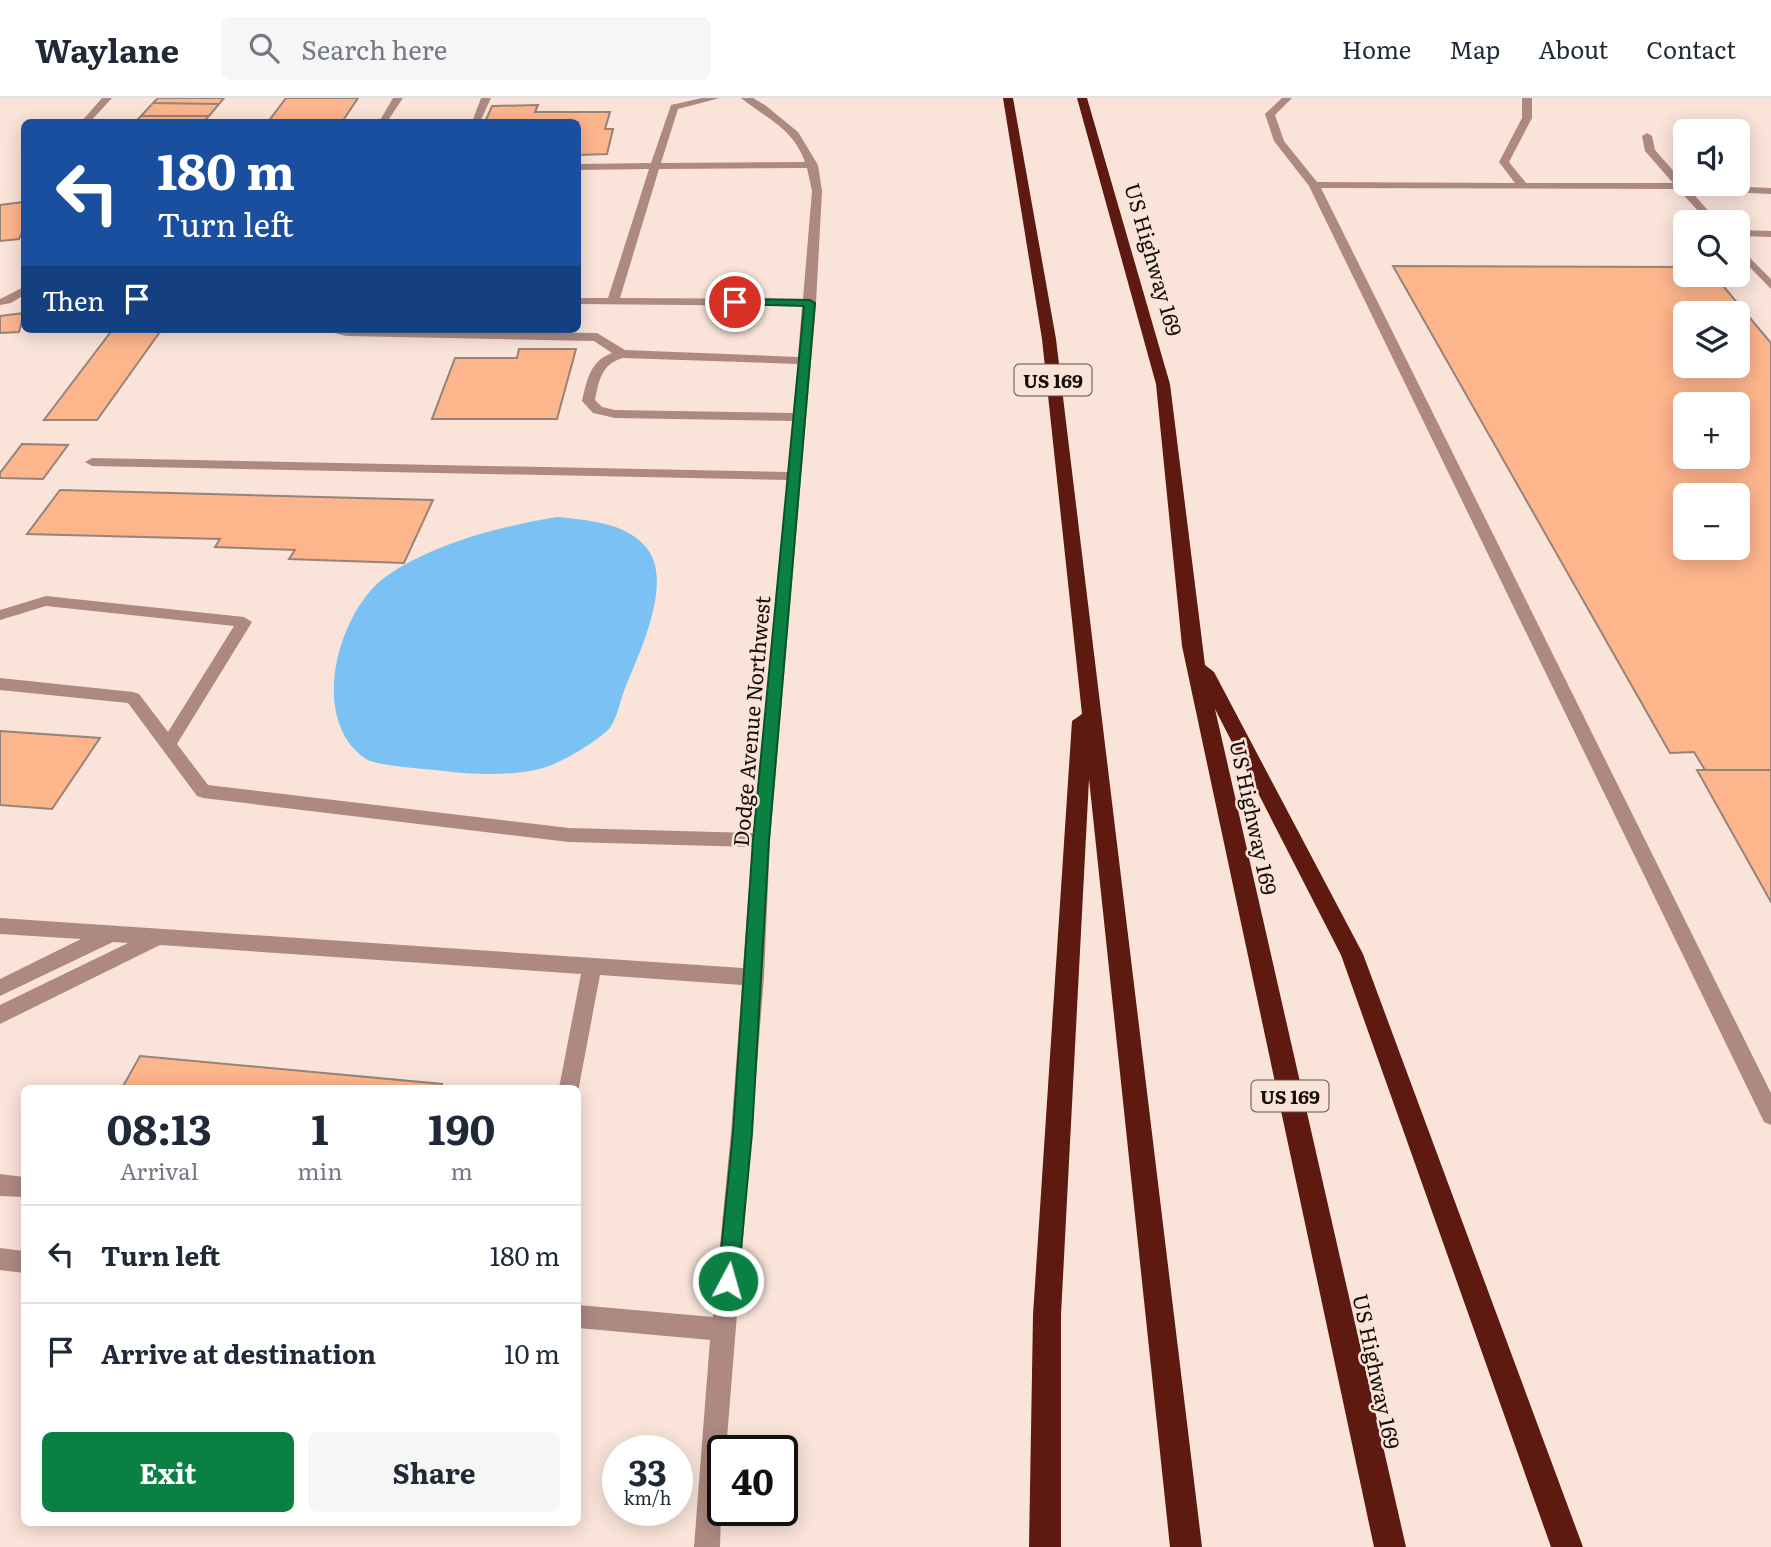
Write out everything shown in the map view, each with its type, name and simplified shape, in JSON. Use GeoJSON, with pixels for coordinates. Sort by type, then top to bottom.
{"type":"FeatureCollection","features":[{"type":"Feature","properties":{"kind":"highway","name":"US 169"},"geometry":{"type":"LineString","coordinates":[[1008,98],[1049,339],[1186,1547]]}},
{"type":"Feature","properties":{"kind":"highway","name":"US Highway 169"},"geometry":{"type":"LineString","coordinates":[[1082,98],[1163,384],[1191,646],[1390,1547]]}},
{"type":"Feature","properties":{"kind":"highway"},"geometry":{"type":"LineString","coordinates":[[1191,646],[1352,954],[1567,1547]]}},
{"type":"Feature","properties":{"kind":"highway"},"geometry":{"type":"LineString","coordinates":[[1045,1547],[1046,1315],[1085,663]]}},
{"type":"Feature","properties":{"kind":"street"},"geometry":{"type":"LineString","coordinates":[[88,119],[107,98]]}},
{"type":"Feature","properties":{"kind":"street"},"geometry":{"type":"LineString","coordinates":[[385,119],[398,98]]}},
{"type":"Feature","properties":{"kind":"street"},"geometry":{"type":"LineString","coordinates":[[477,119],[486,98]]}},
{"type":"Feature","properties":{"kind":"street"},"geometry":{"type":"LineString","coordinates":[[664,98],[674,107]]}},
{"type":"Feature","properties":{"kind":"street"},"geometry":{"type":"LineString","coordinates":[[674,107],[715,98]]}},
{"type":"Feature","properties":{"kind":"street","name":"Dodge Avenue Northwest"},"geometry":{"type":"LineString","coordinates":[[708,1547],[723,1330],[754,977],[761,840],[810,303],[817,191],[813,165],[805,144],[788,126],[746,98]]}},
{"type":"Feature","properties":{"kind":"street"},"geometry":{"type":"LineString","coordinates":[[1287,98],[1270,114],[1279,141],[1314,185],[1771,1115]]}},
{"type":"Feature","properties":{"kind":"street"},"geometry":{"type":"LineString","coordinates":[[1523,186],[1504,162],[1527,117],[1527,98]]}},
{"type":"Feature","properties":{"kind":"street"},"geometry":{"type":"LineString","coordinates":[[613,301],[653,166],[674,107]]}},
{"type":"Feature","properties":{"kind":"street"},"geometry":{"type":"LineString","coordinates":[[1647,136],[1650,151],[1673,178]]}},
{"type":"Feature","properties":{"kind":"street"},"geometry":{"type":"LineString","coordinates":[[581,167],[813,165]]}},
{"type":"Feature","properties":{"kind":"street"},"geometry":{"type":"LineString","coordinates":[[1314,185],[1673,186]]}},
{"type":"Feature","properties":{"kind":"street"},"geometry":{"type":"LineString","coordinates":[[1750,190],[1771,191]]}},
{"type":"Feature","properties":{"kind":"street"},"geometry":{"type":"LineString","coordinates":[[1689,196],[1702,210]]}},
{"type":"Feature","properties":{"kind":"street"},"geometry":{"type":"LineString","coordinates":[[1750,233],[1771,233]]}},
{"type":"Feature","properties":{"kind":"street"},"geometry":{"type":"LineString","coordinates":[[1750,262],[1771,286]]}},
{"type":"Feature","properties":{"kind":"street"},"geometry":{"type":"LineString","coordinates":[[0,302],[7,301],[21,292]]}},
{"type":"Feature","properties":{"kind":"street"},"geometry":{"type":"LineString","coordinates":[[581,301],[810,303]]}},
{"type":"Feature","properties":{"kind":"street"},"geometry":{"type":"LineString","coordinates":[[396,333],[597,337],[622,354]]}},
{"type":"Feature","properties":{"kind":"street"},"geometry":{"type":"LineString","coordinates":[[800,417],[615,414],[598,410],[588,401],[598,366],[606,358],[622,354],[804,361]]}},
{"type":"Feature","properties":{"kind":"street"},"geometry":{"type":"LineString","coordinates":[[92,462],[795,476]]}},
{"type":"Feature","properties":{"kind":"street"},"geometry":{"type":"LineString","coordinates":[[0,615],[46,601],[244,622],[168,745]]}},
{"type":"Feature","properties":{"kind":"street"},"geometry":{"type":"LineString","coordinates":[[0,684],[133,698],[204,791],[569,835],[761,840]]}},
{"type":"Feature","properties":{"kind":"street"},"geometry":{"type":"LineString","coordinates":[[0,926],[754,977]]}},
{"type":"Feature","properties":{"kind":"street"},"geometry":{"type":"LineString","coordinates":[[0,988],[113,933]]}},
{"type":"Feature","properties":{"kind":"street"},"geometry":{"type":"LineString","coordinates":[[0,1015],[161,935]]}},
{"type":"Feature","properties":{"kind":"street"},"geometry":{"type":"LineString","coordinates":[[570,1085],[593,966]]}},
{"type":"Feature","properties":{"kind":"street"},"geometry":{"type":"LineString","coordinates":[[0,1185],[21,1187]]}},
{"type":"Feature","properties":{"kind":"street"},"geometry":{"type":"LineString","coordinates":[[0,1259],[21,1262]]}},
{"type":"Feature","properties":{"kind":"street"},"geometry":{"type":"LineString","coordinates":[[581,1316],[723,1330]]}},
{"type":"Feature","properties":{"kind":"water"},"geometry":{"type":"Polygon","coordinates":[[[557,517],[616,527],[645,546],[654,561],[656,597],[651,618],[616,717],[608,730],[582,749],[554,764],[529,771],[470,773],[391,765],[366,759],[348,741],[338,719],[334,693],[336,665],[344,638],[355,613],[370,591],[406,564],[448,545],[514,525],[557,517]]]}},
{"type":"Feature","properties":{"kind":"building"},"geometry":{"type":"Polygon","coordinates":[[[158,98],[224,98],[219,104],[153,103],[158,98]]]}},
{"type":"Feature","properties":{"kind":"building"},"geometry":{"type":"Polygon","coordinates":[[[286,98],[358,98],[344,119],[270,119],[286,98]]]}},
{"type":"Feature","properties":{"kind":"building"},"geometry":{"type":"Polygon","coordinates":[[[153,103],[219,104],[209,116],[141,116],[153,103]]]}},
{"type":"Feature","properties":{"kind":"building"},"geometry":{"type":"Polygon","coordinates":[[[538,105],[535,112],[610,112],[605,129],[613,129],[607,154],[581,155],[581,119],[486,119],[492,106],[538,105]]]}},
{"type":"Feature","properties":{"kind":"building"},"geometry":{"type":"Polygon","coordinates":[[[141,116],[209,116],[206,119],[138,119],[141,116]]]}},
{"type":"Feature","properties":{"kind":"building"},"geometry":{"type":"Polygon","coordinates":[[[21,202],[19,239],[0,241],[0,205],[21,202]]]}},
{"type":"Feature","properties":{"kind":"building"},"geometry":{"type":"Polygon","coordinates":[[[1393,266],[1673,267],[1673,287],[1724,287],[1736,301],[1673,301],[1673,378],[1750,378],[1750,318],[1771,343],[1771,770],[1705,770],[1694,752],[1670,753],[1393,266]]]}},
{"type":"Feature","properties":{"kind":"building"},"geometry":{"type":"Polygon","coordinates":[[[21,313],[19,332],[0,333],[0,316],[21,313]]]}},
{"type":"Feature","properties":{"kind":"building"},"geometry":{"type":"Polygon","coordinates":[[[110,333],[159,333],[97,420],[44,420],[110,333]]]}},
{"type":"Feature","properties":{"kind":"building"},"geometry":{"type":"Polygon","coordinates":[[[519,349],[576,349],[557,419],[432,419],[455,358],[517,358],[519,349]]]}},
{"type":"Feature","properties":{"kind":"building"},"geometry":{"type":"Polygon","coordinates":[[[22,444],[68,445],[43,479],[0,478],[0,473],[22,444]]]}},
{"type":"Feature","properties":{"kind":"building"},"geometry":{"type":"Polygon","coordinates":[[[60,490],[433,500],[404,563],[289,559],[295,550],[215,547],[220,539],[27,534],[60,490]]]}},
{"type":"Feature","properties":{"kind":"building"},"geometry":{"type":"Polygon","coordinates":[[[0,731],[100,738],[52,809],[0,805],[0,731]]]}},
{"type":"Feature","properties":{"kind":"building"},"geometry":{"type":"Polygon","coordinates":[[[1697,770],[1771,770],[1771,902],[1697,770]]]}},
{"type":"Feature","properties":{"kind":"building"},"geometry":{"type":"Polygon","coordinates":[[[140,1056],[442,1084],[442,1085],[124,1085],[140,1056]]]}},
{"type":"Feature","properties":{"kind":"route"},"geometry":{"type":"LineString","coordinates":[[728,1281],[754,977],[761,840],[810,303],[735,302]]}}]}
